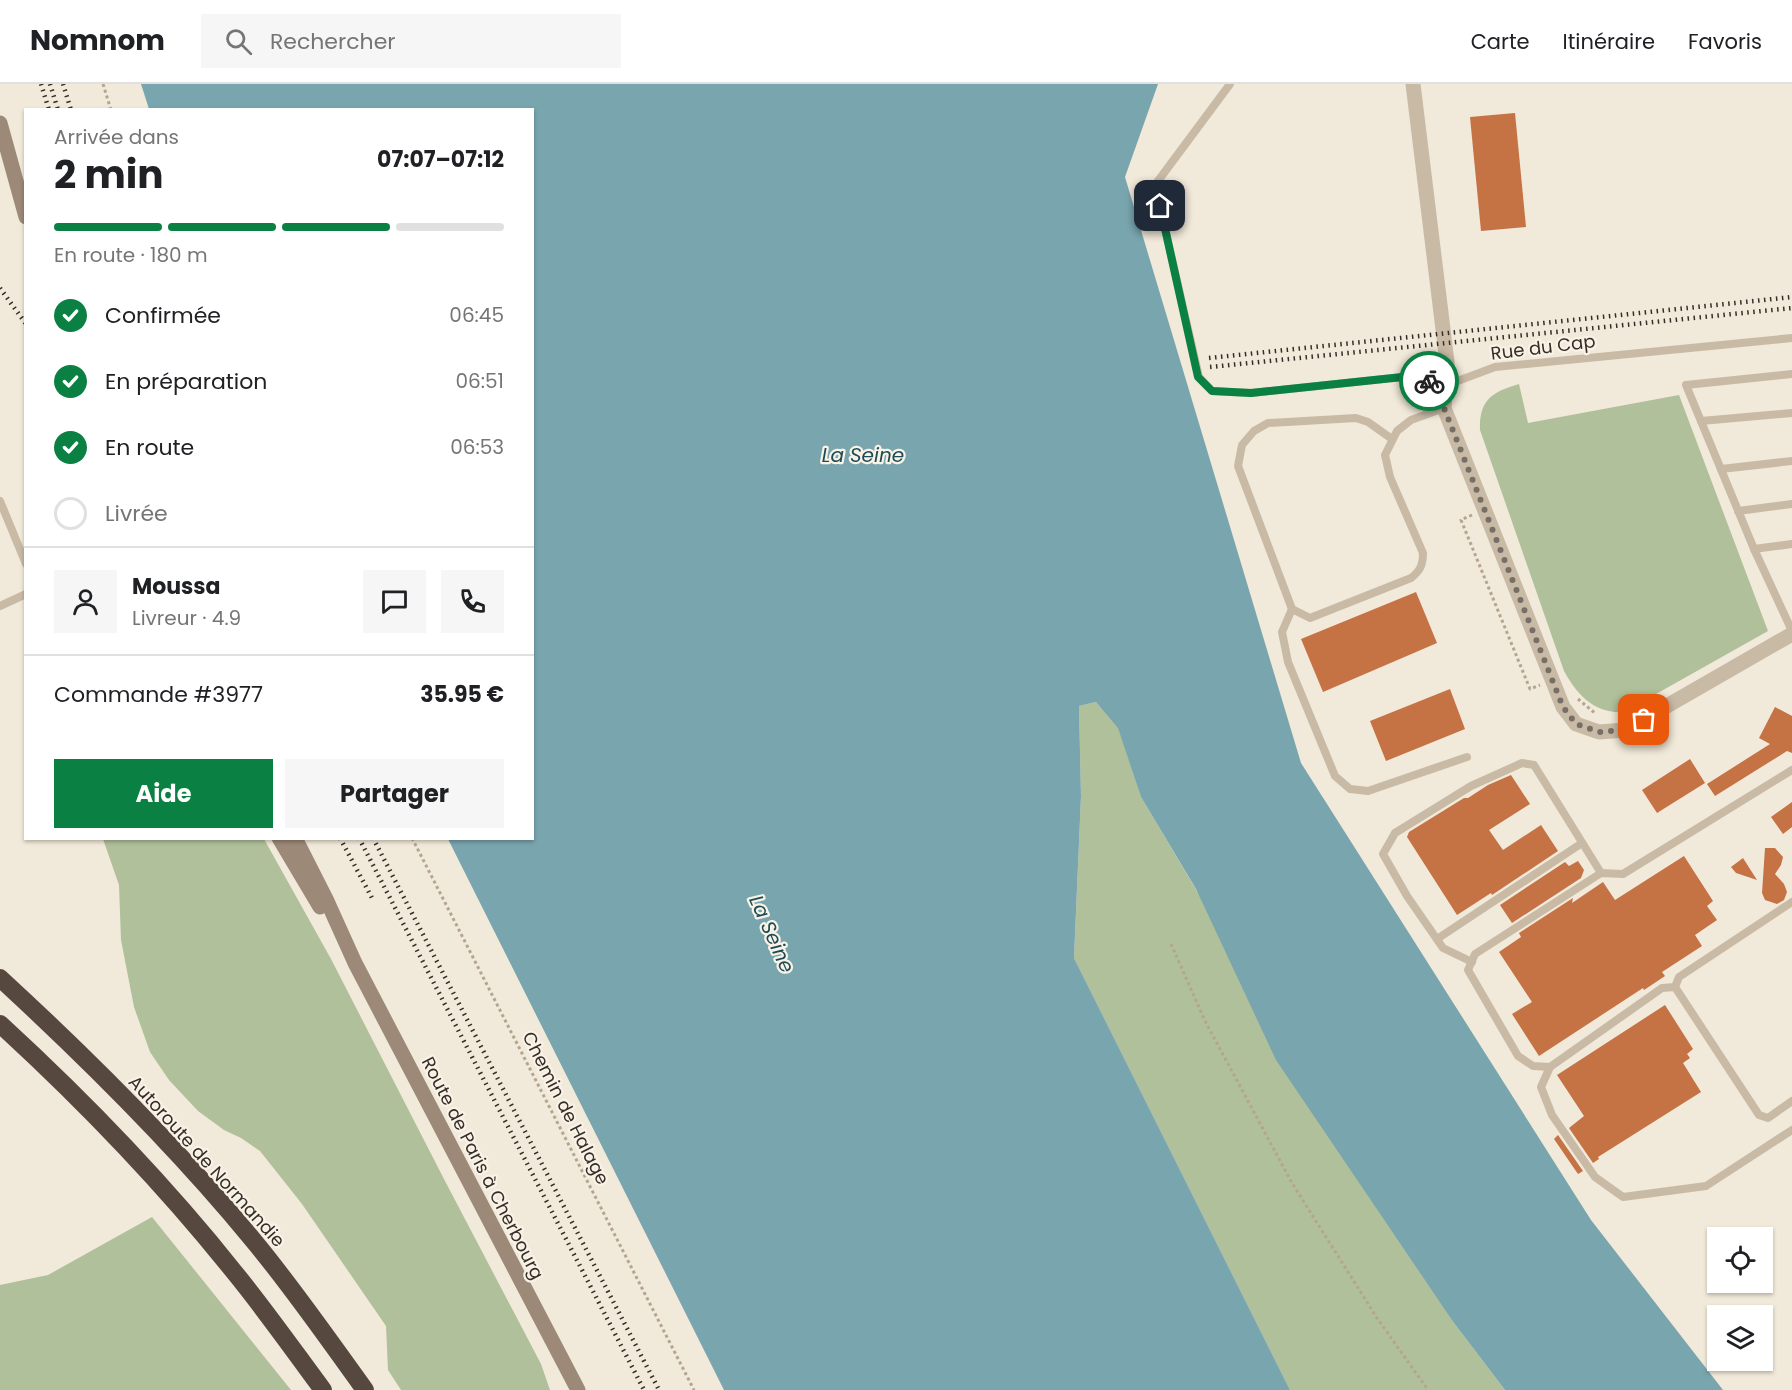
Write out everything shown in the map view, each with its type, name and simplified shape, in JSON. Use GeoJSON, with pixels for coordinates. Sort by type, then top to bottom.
{"type":"FeatureCollection","features":[{"type":"Feature","properties":{"kind":"highway","name":"Autoroute de Normandie"},"geometry":{"type":"LineString","coordinates":[[0,978],[57,1031],[166,1142],[253,1240],[364,1390]]}},
{"type":"Feature","properties":{"kind":"highway"},"geometry":{"type":"LineString","coordinates":[[0,1024],[41,1062],[137,1160],[235,1273],[323,1390]]}},
{"type":"Feature","properties":{"kind":"main road"},"geometry":{"type":"LineString","coordinates":[[0,123],[24,210]]}},
{"type":"Feature","properties":{"kind":"main road","name":"Route de Paris à Cherbourg"},"geometry":{"type":"LineString","coordinates":[[280,840],[355,963]]}},
{"type":"Feature","properties":{"kind":"main road","name":"Route de Paris à Cherbourg"},"geometry":{"type":"LineString","coordinates":[[296,840],[355,963],[578,1390]]}},
{"type":"Feature","properties":{"kind":"street"},"geometry":{"type":"LineString","coordinates":[[1413,84],[1447,362],[1444,408],[1563,707],[1576,724],[1599,732],[1625,730],[1792,633]]}},
{"type":"Feature","properties":{"kind":"lane"},"geometry":{"type":"LineString","coordinates":[[1230,84],[1155,184],[1198,377],[1212,391],[1251,393],[1412,376],[1447,385]]}},
{"type":"Feature","properties":{"kind":"lane","name":"Rue du Cap"},"geometry":{"type":"LineString","coordinates":[[1447,385],[1495,366],[1792,338]]}},
{"type":"Feature","properties":{"kind":"lane"},"geometry":{"type":"LineString","coordinates":[[1792,374],[1686,384],[1754,549],[1792,633]]}},
{"type":"Feature","properties":{"kind":"lane"},"geometry":{"type":"LineString","coordinates":[[1392,439],[1368,422],[1356,418],[1268,423],[1254,431],[1242,445],[1238,466],[1292,609],[1310,618],[1411,578],[1418,572],[1423,564],[1423,553],[1390,477],[1385,455],[1397,431],[1412,420],[1444,408]]}},
{"type":"Feature","properties":{"kind":"lane"},"geometry":{"type":"LineString","coordinates":[[1701,422],[1792,413]]}},
{"type":"Feature","properties":{"kind":"lane"},"geometry":{"type":"LineString","coordinates":[[1721,470],[1792,461]]}},
{"type":"Feature","properties":{"kind":"lane"},"geometry":{"type":"LineString","coordinates":[[0,501],[24,559]]}},
{"type":"Feature","properties":{"kind":"lane"},"geometry":{"type":"LineString","coordinates":[[1738,511],[1792,504]]}},
{"type":"Feature","properties":{"kind":"lane"},"geometry":{"type":"LineString","coordinates":[[1754,549],[1792,544]]}},
{"type":"Feature","properties":{"kind":"lane"},"geometry":{"type":"LineString","coordinates":[[0,606],[24,595]]}},
{"type":"Feature","properties":{"kind":"lane"},"geometry":{"type":"LineString","coordinates":[[1292,609],[1282,632],[1288,662],[1335,776],[1350,789],[1368,791],[1467,757]]}},
{"type":"Feature","properties":{"kind":"lane"},"geometry":{"type":"LineString","coordinates":[[1472,962],[1443,948],[1407,896],[1383,854],[1395,832],[1471,786],[1522,763],[1534,765],[1601,873]]}},
{"type":"Feature","properties":{"kind":"lane"},"geometry":{"type":"LineString","coordinates":[[1550,1067],[1533,1066],[1518,1056],[1468,970],[1475,954],[1601,873],[1623,874],[1792,770]]}},
{"type":"Feature","properties":{"kind":"lane"},"geometry":{"type":"LineString","coordinates":[[1437,939],[1582,843]]}},
{"type":"Feature","properties":{"kind":"lane"},"geometry":{"type":"LineString","coordinates":[[1792,902],[1678,977],[1675,987],[1759,1115],[1768,1118],[1792,1101]]}},
{"type":"Feature","properties":{"kind":"lane"},"geometry":{"type":"LineString","coordinates":[[1675,987],[1662,988],[1550,1067],[1541,1087],[1552,1115],[1595,1177],[1623,1197],[1706,1186],[1792,1130]]}},
{"type":"Feature","properties":{"kind":"path"},"geometry":{"type":"LineString","coordinates":[[103,84],[110,108]]}},
{"type":"Feature","properties":{"kind":"path"},"geometry":{"type":"LineString","coordinates":[[1485,510],[1461,520],[1530,689],[1552,680]]}},
{"type":"Feature","properties":{"kind":"path"},"geometry":{"type":"LineString","coordinates":[[1574,693],[1580,702],[1596,714],[1605,716]]}},
{"type":"Feature","properties":{"kind":"path","name":"Chemin de Halage"},"geometry":{"type":"LineString","coordinates":[[413,840],[694,1390]]}},
{"type":"Feature","properties":{"kind":"path"},"geometry":{"type":"LineString","coordinates":[[1171,944],[1205,1021],[1292,1183],[1377,1318],[1428,1390]]}},
{"type":"Feature","properties":{"kind":"green space"},"geometry":{"type":"Polygon","coordinates":[[[1519,384],[1528,423],[1679,395],[1768,631],[1624,712],[1604,710],[1581,695],[1564,671],[1480,430],[1482,411],[1489,399],[1501,390],[1519,384]]]}},
{"type":"Feature","properties":{"kind":"green space"},"geometry":{"type":"Polygon","coordinates":[[[1096,702],[1119,728],[1141,797],[1454,1323],[1505,1390],[1290,1390],[1074,958],[1081,796],[1079,706],[1096,702]]]}},
{"type":"Feature","properties":{"kind":"green space"},"geometry":{"type":"Polygon","coordinates":[[[103,840],[265,840],[331,959],[541,1364],[550,1390],[401,1390],[388,1370],[386,1326],[302,1204],[260,1151],[224,1130],[198,1111],[169,1080],[150,1052],[134,1007],[121,940],[119,885],[103,840]]]}},
{"type":"Feature","properties":{"kind":"green space"},"geometry":{"type":"Polygon","coordinates":[[[152,1217],[291,1390],[0,1390],[0,1285],[48,1275],[152,1217]]]}},
{"type":"Feature","properties":{"kind":"water","name":"La Seine"},"geometry":{"type":"Polygon","coordinates":[[[141,84],[1158,84],[1125,177],[1301,763],[1591,1220],[1723,1390],[1505,1390],[1454,1323],[1276,1060],[1196,889],[1141,797],[1118,728],[1096,702],[1079,706],[1081,796],[1074,958],[1290,1390],[724,1390],[449,840],[534,840],[534,108],[149,108],[141,84]]]}},
{"type":"Feature","properties":{"kind":"building"},"geometry":{"type":"Polygon","coordinates":[[[1515,113],[1526,227],[1481,231],[1470,117],[1515,113]]]}},
{"type":"Feature","properties":{"kind":"building"},"geometry":{"type":"Polygon","coordinates":[[[1416,592],[1437,643],[1323,692],[1301,639],[1416,592]]]}},
{"type":"Feature","properties":{"kind":"building"},"geometry":{"type":"Polygon","coordinates":[[[1450,689],[1465,729],[1386,761],[1370,721],[1450,689]]]}},
{"type":"Feature","properties":{"kind":"building"},"geometry":{"type":"Polygon","coordinates":[[[1775,707],[1792,716],[1792,753],[1787,751],[1715,796],[1707,784],[1770,744],[1759,738],[1775,707]]]}},
{"type":"Feature","properties":{"kind":"building"},"geometry":{"type":"Polygon","coordinates":[[[1690,759],[1705,783],[1657,813],[1642,790],[1690,759]]]}},
{"type":"Feature","properties":{"kind":"building"},"geometry":{"type":"Polygon","coordinates":[[[1511,775],[1530,804],[1489,830],[1503,850],[1541,825],[1558,851],[1492,895],[1491,893],[1457,915],[1407,837],[1409,832],[1464,798],[1511,775]]]}},
{"type":"Feature","properties":{"kind":"building"},"geometry":{"type":"Polygon","coordinates":[[[1792,802],[1792,827],[1783,834],[1771,817],[1792,802]]]}},
{"type":"Feature","properties":{"kind":"building"},"geometry":{"type":"Polygon","coordinates":[[[1765,848],[1775,848],[1783,857],[1775,874],[1784,884],[1787,892],[1784,900],[1777,904],[1765,900],[1762,893],[1765,848]]]}},
{"type":"Feature","properties":{"kind":"building"},"geometry":{"type":"Polygon","coordinates":[[[1684,856],[1713,901],[1707,906],[1717,920],[1695,935],[1702,946],[1662,972],[1665,976],[1539,1056],[1512,1014],[1532,1002],[1499,952],[1521,937],[1519,933],[1573,898],[1572,903],[1603,882],[1615,900],[1684,856]]]}},
{"type":"Feature","properties":{"kind":"building"},"geometry":{"type":"Polygon","coordinates":[[[1743,858],[1757,880],[1736,873],[1731,867],[1743,858]]]}},
{"type":"Feature","properties":{"kind":"building"},"geometry":{"type":"Polygon","coordinates":[[[1578,861],[1584,870],[1581,878],[1512,923],[1500,905],[1565,862],[1569,866],[1578,861]]]}},
{"type":"Feature","properties":{"kind":"building"},"geometry":{"type":"Polygon","coordinates":[[[1665,1005],[1693,1049],[1687,1054],[1690,1058],[1683,1063],[1701,1092],[1598,1157],[1599,1159],[1593,1163],[1569,1128],[1584,1116],[1557,1075],[1665,1005]]]}},
{"type":"Feature","properties":{"kind":"building"},"geometry":{"type":"Polygon","coordinates":[[[1558,1135],[1583,1171],[1578,1174],[1554,1139],[1558,1135]]]}},
{"type":"Feature","properties":{"kind":"railway"},"geometry":{"type":"LineString","coordinates":[[41,84],[48,108]]}},
{"type":"Feature","properties":{"kind":"railway"},"geometry":{"type":"LineString","coordinates":[[50,84],[57,108]]}},
{"type":"Feature","properties":{"kind":"railway"},"geometry":{"type":"LineString","coordinates":[[63,84],[70,108]]}},
{"type":"Feature","properties":{"kind":"railway"},"geometry":{"type":"LineString","coordinates":[[0,288],[24,321]]}},
{"type":"Feature","properties":{"kind":"railway"},"geometry":{"type":"LineString","coordinates":[[1209,358],[1792,297]]}},
{"type":"Feature","properties":{"kind":"railway"},"geometry":{"type":"LineString","coordinates":[[1210,367],[1792,308]]}},
{"type":"Feature","properties":{"kind":"railway"},"geometry":{"type":"LineString","coordinates":[[341,840],[372,898]]}},
{"type":"Feature","properties":{"kind":"railway"},"geometry":{"type":"LineString","coordinates":[[360,840],[644,1390]]}},
{"type":"Feature","properties":{"kind":"railway"},"geometry":{"type":"LineString","coordinates":[[374,840],[659,1390]]}},
{"type":"Feature","properties":{"kind":"way so far"},"geometry":{"type":"LineString","coordinates":[[1429,381],[1447,385],[1444,408],[1563,707],[1576,724],[1599,732],[1625,730],[1644,720]]}},
{"type":"Feature","properties":{"kind":"route"},"geometry":{"type":"LineString","coordinates":[[1160,206],[1198,377],[1212,391],[1251,393],[1412,376],[1429,381]]}}]}
